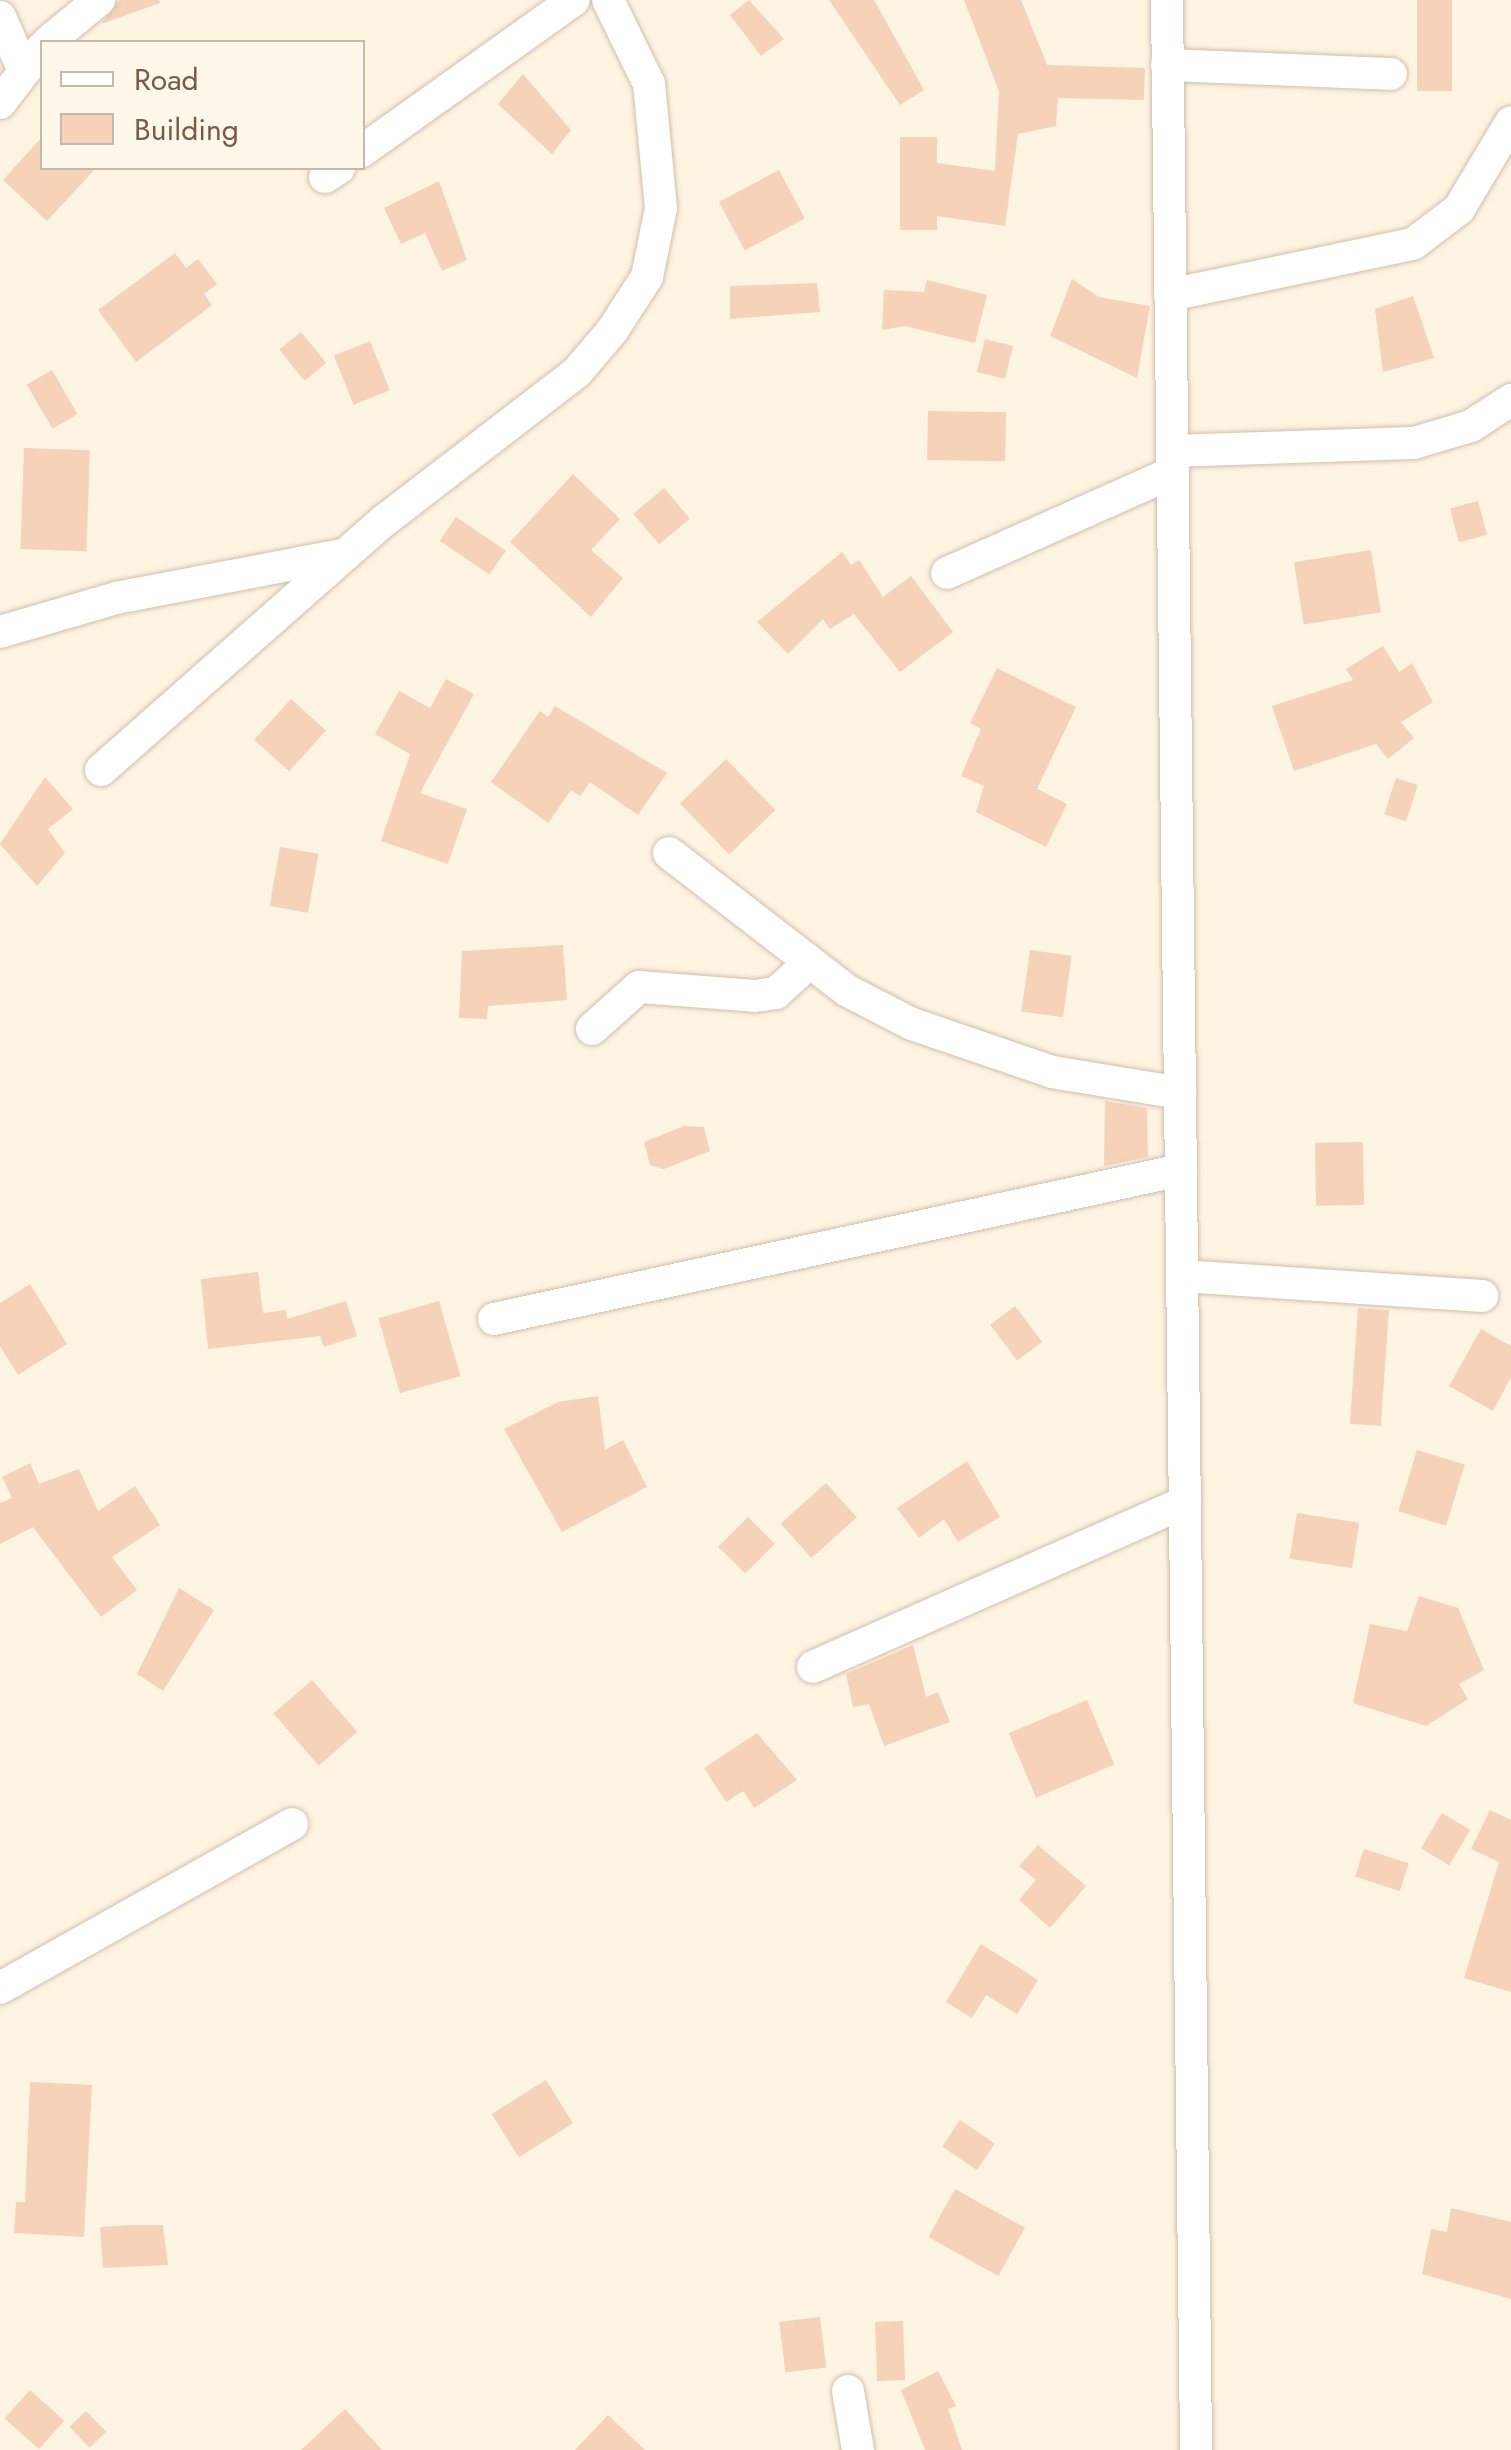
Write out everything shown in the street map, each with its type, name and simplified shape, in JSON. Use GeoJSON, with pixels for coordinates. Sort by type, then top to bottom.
{"type":"FeatureCollection","features":[{"type":"Feature","properties":{"kind":"street"},"geometry":{"type":"LineString","coordinates":[[50,40],[99,0]]}},
{"type":"Feature","properties":{"kind":"street"},"geometry":{"type":"LineString","coordinates":[[365,149],[574,0]]}},
{"type":"Feature","properties":{"kind":"street"},"geometry":{"type":"LineString","coordinates":[[101,770],[346,554],[577,372],[646,276],[661,208],[648,84],[608,0]]}},
{"type":"Feature","properties":{"kind":"street"},"geometry":{"type":"LineString","coordinates":[[1167,0],[1196,2450]]}},
{"type":"Feature","properties":{"kind":"street"},"geometry":{"type":"LineString","coordinates":[[0,17],[34,60],[0,103]]}},
{"type":"Feature","properties":{"kind":"street"},"geometry":{"type":"LineString","coordinates":[[1168,65],[1392,74]]}},
{"type":"Feature","properties":{"kind":"street"},"geometry":{"type":"LineString","coordinates":[[1170,295],[1413,244],[1460,209],[1511,122]]}},
{"type":"Feature","properties":{"kind":"street"},"geometry":{"type":"LineString","coordinates":[[947,573],[1172,462],[1414,444],[1471,426],[1511,400]]}},
{"type":"Feature","properties":{"kind":"street"},"geometry":{"type":"LineString","coordinates":[[0,632],[116,598],[346,554]]}},
{"type":"Feature","properties":{"kind":"street"},"geometry":{"type":"LineString","coordinates":[[669,853],[810,962],[912,1024],[973,1048],[1180,1094]]}},
{"type":"Feature","properties":{"kind":"street"},"geometry":{"type":"LineString","coordinates":[[592,1029],[639,987],[766,995],[810,962]]}},
{"type":"Feature","properties":{"kind":"street"},"geometry":{"type":"LineString","coordinates":[[494,1319],[1181,1170]]}},
{"type":"Feature","properties":{"kind":"street"},"geometry":{"type":"LineString","coordinates":[[1183,1276],[1482,1296]]}},
{"type":"Feature","properties":{"kind":"street"},"geometry":{"type":"LineString","coordinates":[[813,1667],[1186,1502]]}},
{"type":"Feature","properties":{"kind":"street"},"geometry":{"type":"LineString","coordinates":[[0,1988],[292,1824]]}},
{"type":"Feature","properties":{"kind":"street"},"geometry":{"type":"LineString","coordinates":[[848,2391],[858,2450]]}},
{"type":"Feature","properties":{"kind":"building"},"geometry":{"type":"Polygon","coordinates":[[[119,0],[159,0],[160,3],[101,24],[119,0]]]}},
{"type":"Feature","properties":{"kind":"building"},"geometry":{"type":"Polygon","coordinates":[[[749,0],[784,39],[761,56],[730,15],[749,0]]]}},
{"type":"Feature","properties":{"kind":"building"},"geometry":{"type":"Polygon","coordinates":[[[829,0],[874,0],[924,90],[900,105],[829,0]]]}},
{"type":"Feature","properties":{"kind":"building"},"geometry":{"type":"Polygon","coordinates":[[[964,0],[1021,0],[1047,65],[1145,68],[1144,100],[1058,98],[1056,126],[1018,134],[1005,226],[937,216],[937,230],[900,230],[900,137],[937,137],[937,163],[995,171],[999,91],[964,0]]]}},
{"type":"Feature","properties":{"kind":"building"},"geometry":{"type":"Polygon","coordinates":[[[1417,0],[1452,0],[1452,91],[1417,91],[1417,0]]]}},
{"type":"Feature","properties":{"kind":"building"},"geometry":{"type":"Polygon","coordinates":[[[523,74],[571,130],[552,154],[498,104],[523,74]]]}},
{"type":"Feature","properties":{"kind":"building"},"geometry":{"type":"Polygon","coordinates":[[[40,139],[40,170],[94,170],[47,221],[3,180],[40,139]]]}},
{"type":"Feature","properties":{"kind":"building"},"geometry":{"type":"Polygon","coordinates":[[[779,170],[805,219],[745,250],[719,202],[779,170]]]}},
{"type":"Feature","properties":{"kind":"building"},"geometry":{"type":"Polygon","coordinates":[[[439,181],[467,260],[442,271],[425,233],[401,244],[384,208],[439,181]]]}},
{"type":"Feature","properties":{"kind":"building"},"geometry":{"type":"Polygon","coordinates":[[[175,253],[186,268],[198,259],[217,284],[204,294],[212,305],[136,362],[98,310],[175,253]]]}},
{"type":"Feature","properties":{"kind":"building"},"geometry":{"type":"Polygon","coordinates":[[[1072,279],[1099,297],[1150,306],[1137,378],[1050,336],[1072,279]]]}},
{"type":"Feature","properties":{"kind":"building"},"geometry":{"type":"Polygon","coordinates":[[[927,280],[987,295],[975,343],[905,326],[882,330],[884,290],[924,292],[927,280]]]}},
{"type":"Feature","properties":{"kind":"building"},"geometry":{"type":"Polygon","coordinates":[[[817,283],[820,312],[730,319],[730,286],[817,283]]]}},
{"type":"Feature","properties":{"kind":"building"},"geometry":{"type":"Polygon","coordinates":[[[1413,296],[1434,358],[1383,372],[1375,309],[1413,296]]]}},
{"type":"Feature","properties":{"kind":"building"},"geometry":{"type":"Polygon","coordinates":[[[301,332],[326,363],[304,381],[279,350],[301,332]]]}},
{"type":"Feature","properties":{"kind":"building"},"geometry":{"type":"Polygon","coordinates":[[[985,339],[1013,346],[1005,379],[977,372],[985,339]]]}},
{"type":"Feature","properties":{"kind":"building"},"geometry":{"type":"Polygon","coordinates":[[[370,341],[390,390],[354,405],[334,356],[370,341]]]}},
{"type":"Feature","properties":{"kind":"building"},"geometry":{"type":"Polygon","coordinates":[[[52,370],[78,414],[52,429],[27,384],[52,370]]]}},
{"type":"Feature","properties":{"kind":"building"},"geometry":{"type":"Polygon","coordinates":[[[928,411],[1006,412],[1005,461],[927,460],[928,411]]]}},
{"type":"Feature","properties":{"kind":"building"},"geometry":{"type":"Polygon","coordinates":[[[24,448],[90,450],[86,551],[20,549],[24,448]]]}},
{"type":"Feature","properties":{"kind":"building"},"geometry":{"type":"Polygon","coordinates":[[[573,474],[620,519],[591,550],[623,578],[591,617],[510,542],[573,474]]]}},
{"type":"Feature","properties":{"kind":"building"},"geometry":{"type":"Polygon","coordinates":[[[664,488],[690,519],[659,544],[633,514],[664,488]]]}},
{"type":"Feature","properties":{"kind":"building"},"geometry":{"type":"Polygon","coordinates":[[[1478,501],[1487,535],[1459,542],[1450,509],[1478,501]]]}},
{"type":"Feature","properties":{"kind":"building"},"geometry":{"type":"Polygon","coordinates":[[[456,517],[506,551],[490,575],[440,541],[456,517]]]}},
{"type":"Feature","properties":{"kind":"building"},"geometry":{"type":"Polygon","coordinates":[[[1371,550],[1381,612],[1304,624],[1294,562],[1371,550]]]}},
{"type":"Feature","properties":{"kind":"building"},"geometry":{"type":"Polygon","coordinates":[[[842,552],[851,565],[859,560],[883,597],[911,576],[953,632],[900,672],[854,614],[830,629],[823,619],[788,654],[757,622],[842,552]]]}},
{"type":"Feature","properties":{"kind":"building"},"geometry":{"type":"Polygon","coordinates":[[[1383,646],[1399,672],[1412,663],[1433,702],[1401,722],[1414,738],[1388,759],[1376,744],[1294,771],[1272,706],[1353,680],[1346,669],[1383,646]]]}},
{"type":"Feature","properties":{"kind":"building"},"geometry":{"type":"Polygon","coordinates":[[[997,668],[1076,707],[1037,789],[1067,804],[1046,847],[976,812],[984,786],[961,776],[981,729],[970,723],[997,668]]]}},
{"type":"Feature","properties":{"kind":"building"},"geometry":{"type":"Polygon","coordinates":[[[446,679],[474,694],[420,793],[467,809],[448,864],[381,841],[410,754],[375,734],[399,691],[430,708],[446,679]]]}},
{"type":"Feature","properties":{"kind":"building"},"geometry":{"type":"Polygon","coordinates":[[[291,699],[326,730],[289,771],[254,740],[291,699]]]}},
{"type":"Feature","properties":{"kind":"building"},"geometry":{"type":"Polygon","coordinates":[[[555,706],[667,773],[638,815],[590,782],[580,796],[571,790],[548,823],[491,782],[540,711],[548,717],[555,706]]]}},
{"type":"Feature","properties":{"kind":"building"},"geometry":{"type":"Polygon","coordinates":[[[726,759],[775,810],[729,855],[680,803],[726,759]]]}},
{"type":"Feature","properties":{"kind":"building"},"geometry":{"type":"Polygon","coordinates":[[[45,777],[73,809],[48,829],[65,853],[37,886],[0,844],[45,777]]]}},
{"type":"Feature","properties":{"kind":"building"},"geometry":{"type":"Polygon","coordinates":[[[1396,778],[1418,785],[1406,821],[1384,814],[1396,778]]]}},
{"type":"Feature","properties":{"kind":"building"},"geometry":{"type":"Polygon","coordinates":[[[280,847],[318,854],[308,913],[270,906],[280,847]]]}},
{"type":"Feature","properties":{"kind":"building"},"geometry":{"type":"Polygon","coordinates":[[[563,945],[567,1000],[488,1006],[487,1019],[459,1018],[462,951],[563,945]]]}},
{"type":"Feature","properties":{"kind":"building"},"geometry":{"type":"Polygon","coordinates":[[[1030,950],[1072,956],[1063,1017],[1021,1011],[1030,950]]]}},
{"type":"Feature","properties":{"kind":"building"},"geometry":{"type":"Polygon","coordinates":[[[1105,1101],[1147,1108],[1148,1157],[1104,1166],[1105,1101]]]}},
{"type":"Feature","properties":{"kind":"building"},"geometry":{"type":"Polygon","coordinates":[[[684,1126],[704,1127],[710,1151],[664,1169],[650,1165],[644,1142],[684,1126]]]}},
{"type":"Feature","properties":{"kind":"building"},"geometry":{"type":"Polygon","coordinates":[[[1363,1142],[1364,1205],[1316,1206],[1315,1143],[1363,1142]]]}},
{"type":"Feature","properties":{"kind":"building"},"geometry":{"type":"Polygon","coordinates":[[[258,1272],[263,1313],[286,1310],[287,1319],[346,1301],[357,1336],[324,1347],[320,1336],[208,1349],[201,1279],[258,1272]]]}},
{"type":"Feature","properties":{"kind":"building"},"geometry":{"type":"Polygon","coordinates":[[[30,1284],[67,1344],[18,1375],[0,1346],[0,1303],[30,1284]]]}},
{"type":"Feature","properties":{"kind":"building"},"geometry":{"type":"Polygon","coordinates":[[[439,1301],[460,1376],[400,1393],[378,1318],[439,1301]]]}},
{"type":"Feature","properties":{"kind":"building"},"geometry":{"type":"Polygon","coordinates":[[[1015,1306],[1042,1342],[1017,1361],[990,1325],[1015,1306]]]}},
{"type":"Feature","properties":{"kind":"building"},"geometry":{"type":"Polygon","coordinates":[[[1358,1308],[1389,1310],[1381,1426],[1350,1424],[1358,1308]]]}},
{"type":"Feature","properties":{"kind":"building"},"geometry":{"type":"Polygon","coordinates":[[[1481,1329],[1511,1346],[1511,1377],[1493,1411],[1449,1386],[1481,1329]]]}},
{"type":"Feature","properties":{"kind":"building"},"geometry":{"type":"Polygon","coordinates":[[[598,1396],[605,1450],[623,1440],[647,1487],[562,1532],[504,1429],[558,1402],[598,1396]]]}},
{"type":"Feature","properties":{"kind":"building"},"geometry":{"type":"Polygon","coordinates":[[[1417,1450],[1465,1465],[1446,1526],[1398,1511],[1417,1450]]]}},
{"type":"Feature","properties":{"kind":"building"},"geometry":{"type":"Polygon","coordinates":[[[967,1461],[1000,1517],[958,1542],[944,1519],[919,1538],[897,1508],[967,1461]]]}},
{"type":"Feature","properties":{"kind":"building"},"geometry":{"type":"Polygon","coordinates":[[[30,1463],[39,1484],[79,1469],[98,1511],[135,1486],[160,1525],[112,1557],[137,1590],[101,1617],[33,1527],[0,1544],[0,1503],[12,1498],[2,1477],[30,1463]]]}},
{"type":"Feature","properties":{"kind":"building"},"geometry":{"type":"Polygon","coordinates":[[[826,1483],[857,1517],[811,1558],[781,1524],[826,1483]]]}},
{"type":"Feature","properties":{"kind":"building"},"geometry":{"type":"Polygon","coordinates":[[[1297,1513],[1359,1523],[1352,1568],[1290,1558],[1297,1513]]]}},
{"type":"Feature","properties":{"kind":"building"},"geometry":{"type":"Polygon","coordinates":[[[748,1517],[775,1544],[745,1574],[718,1547],[748,1517]]]}},
{"type":"Feature","properties":{"kind":"building"},"geometry":{"type":"Polygon","coordinates":[[[179,1588],[214,1610],[163,1691],[137,1674],[179,1588]]]}},
{"type":"Feature","properties":{"kind":"building"},"geometry":{"type":"Polygon","coordinates":[[[1419,1596],[1458,1608],[1484,1670],[1459,1684],[1468,1699],[1426,1726],[1353,1703],[1370,1624],[1407,1631],[1419,1596]]]}},
{"type":"Feature","properties":{"kind":"building"},"geometry":{"type":"Polygon","coordinates":[[[913,1645],[926,1697],[938,1692],[950,1722],[884,1746],[869,1704],[853,1707],[846,1674],[913,1645]]]}},
{"type":"Feature","properties":{"kind":"building"},"geometry":{"type":"Polygon","coordinates":[[[312,1680],[357,1732],[319,1766],[274,1713],[312,1680]]]}},
{"type":"Feature","properties":{"kind":"building"},"geometry":{"type":"Polygon","coordinates":[[[1087,1700],[1114,1764],[1036,1798],[1009,1733],[1087,1700]]]}},
{"type":"Feature","properties":{"kind":"building"},"geometry":{"type":"Polygon","coordinates":[[[757,1733],[797,1780],[754,1808],[743,1791],[726,1802],[704,1768],[757,1733]]]}},
{"type":"Feature","properties":{"kind":"building"},"geometry":{"type":"Polygon","coordinates":[[[1490,1810],[1511,1820],[1511,1992],[1464,1978],[1499,1862],[1471,1849],[1490,1810]]]}},
{"type":"Feature","properties":{"kind":"building"},"geometry":{"type":"Polygon","coordinates":[[[1442,1813],[1470,1830],[1449,1865],[1421,1848],[1442,1813]]]}},
{"type":"Feature","properties":{"kind":"building"},"geometry":{"type":"Polygon","coordinates":[[[1038,1845],[1086,1886],[1050,1928],[1019,1900],[1036,1880],[1019,1866],[1038,1845]]]}},
{"type":"Feature","properties":{"kind":"building"},"geometry":{"type":"Polygon","coordinates":[[[1364,1849],[1409,1864],[1400,1891],[1355,1877],[1364,1849]]]}},
{"type":"Feature","properties":{"kind":"building"},"geometry":{"type":"Polygon","coordinates":[[[981,1944],[1038,1980],[1017,2014],[986,1995],[972,2018],[946,2002],[981,1944]]]}},
{"type":"Feature","properties":{"kind":"building"},"geometry":{"type":"Polygon","coordinates":[[[546,2080],[573,2123],[519,2157],[492,2114],[546,2080]]]}},
{"type":"Feature","properties":{"kind":"building"},"geometry":{"type":"Polygon","coordinates":[[[30,2082],[92,2085],[84,2237],[14,2233],[16,2202],[25,2202],[30,2082]]]}},
{"type":"Feature","properties":{"kind":"building"},"geometry":{"type":"Polygon","coordinates":[[[960,2120],[995,2143],[977,2170],[942,2147],[960,2120]]]}},
{"type":"Feature","properties":{"kind":"building"},"geometry":{"type":"Polygon","coordinates":[[[955,2189],[1025,2228],[998,2276],[928,2237],[955,2189]]]}},
{"type":"Feature","properties":{"kind":"building"},"geometry":{"type":"Polygon","coordinates":[[[1451,2208],[1511,2222],[1511,2299],[1422,2274],[1431,2229],[1447,2232],[1451,2208]]]}},
{"type":"Feature","properties":{"kind":"building"},"geometry":{"type":"Polygon","coordinates":[[[163,2225],[168,2265],[103,2268],[100,2227],[163,2225]]]}},
{"type":"Feature","properties":{"kind":"building"},"geometry":{"type":"Polygon","coordinates":[[[820,2317],[826,2368],[786,2373],[779,2322],[820,2317]]]}},
{"type":"Feature","properties":{"kind":"building"},"geometry":{"type":"Polygon","coordinates":[[[903,2321],[905,2380],[877,2381],[875,2322],[903,2321]]]}},
{"type":"Feature","properties":{"kind":"building"},"geometry":{"type":"Polygon","coordinates":[[[938,2371],[956,2406],[948,2409],[962,2450],[925,2450],[901,2390],[938,2371]]]}},
{"type":"Feature","properties":{"kind":"building"},"geometry":{"type":"Polygon","coordinates":[[[30,2390],[64,2421],[39,2449],[5,2418],[30,2390]]]}},
{"type":"Feature","properties":{"kind":"building"},"geometry":{"type":"Polygon","coordinates":[[[345,2409],[382,2450],[301,2450],[345,2409]]]}},
{"type":"Feature","properties":{"kind":"building"},"geometry":{"type":"Polygon","coordinates":[[[86,2411],[106,2432],[90,2448],[69,2427],[86,2411]]]}},
{"type":"Feature","properties":{"kind":"building"},"geometry":{"type":"Polygon","coordinates":[[[608,2415],[645,2450],[575,2450],[608,2415]]]}}]}
